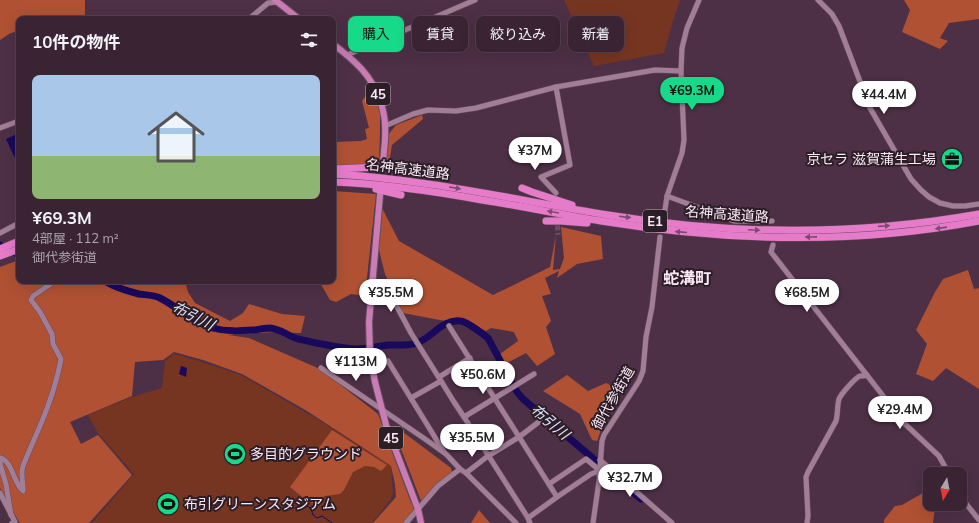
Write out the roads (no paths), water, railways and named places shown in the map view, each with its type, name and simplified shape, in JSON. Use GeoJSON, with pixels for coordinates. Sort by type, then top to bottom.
{"type":"FeatureCollection","features":[{"type":"Feature","properties":{"kind":"highway"},"geometry":{"type":"LineString","coordinates":[[336,169],[380,167],[395,168]]}},
{"type":"Feature","properties":{"kind":"highway","name":"名神高速道路"},"geometry":{"type":"LineString","coordinates":[[336,174],[397,179],[481,192],[609,215],[717,228],[764,230],[845,229],[923,223],[979,214]]}},
{"type":"Feature","properties":{"kind":"highway","name":"名神高速道路"},"geometry":{"type":"LineString","coordinates":[[336,182],[396,187],[481,199],[653,229],[717,235],[764,237],[846,236],[924,230],[979,221]]}},
{"type":"Feature","properties":{"kind":"highway"},"geometry":{"type":"LineString","coordinates":[[358,183],[367,188],[401,195]]}},
{"type":"Feature","properties":{"kind":"highway"},"geometry":{"type":"LineString","coordinates":[[522,188],[575,206],[609,215]]}},
{"type":"Feature","properties":{"kind":"highway"},"geometry":{"type":"LineString","coordinates":[[546,221],[653,229]]}},
{"type":"Feature","properties":{"kind":"highway"},"geometry":{"type":"LineString","coordinates":[[2,253],[15,243]]}},
{"type":"Feature","properties":{"kind":"highway"},"geometry":{"type":"LineString","coordinates":[[2,253],[16,250]]}},
{"type":"Feature","properties":{"kind":"main road"},"geometry":{"type":"LineString","coordinates":[[276,1],[295,16]]}},
{"type":"Feature","properties":{"kind":"main road","name":"45"},"geometry":{"type":"LineString","coordinates":[[336,46],[355,61],[364,71],[371,80],[377,92],[384,112],[386,126],[382,162]]}},
{"type":"Feature","properties":{"kind":"main road","name":"45"},"geometry":{"type":"LineString","coordinates":[[380,195],[369,322],[370,348],[375,382],[386,425],[418,509],[420,523]]}},
{"type":"Feature","properties":{"kind":"street"},"geometry":{"type":"LineString","coordinates":[[347,55],[475,0]]}},
{"type":"Feature","properties":{"kind":"street"},"geometry":{"type":"LineString","coordinates":[[664,217],[667,196],[682,153],[684,140],[681,71],[682,48],[687,28],[699,0]]}},
{"type":"Feature","properties":{"kind":"street"},"geometry":{"type":"LineString","coordinates":[[818,0],[832,14],[840,26],[870,108],[911,179],[929,197],[940,203],[952,206],[979,204]]}},
{"type":"Feature","properties":{"kind":"street"},"geometry":{"type":"LineString","coordinates":[[253,16],[268,3],[276,1]]}},
{"type":"Feature","properties":{"kind":"street"},"geometry":{"type":"LineString","coordinates":[[386,126],[413,114],[428,110],[456,111],[476,108],[556,87],[578,83],[655,70],[681,71]]}},
{"type":"Feature","properties":{"kind":"street"},"geometry":{"type":"LineString","coordinates":[[556,87],[570,165],[541,177],[556,193]]}},
{"type":"Feature","properties":{"kind":"street"},"geometry":{"type":"LineString","coordinates":[[0,128],[16,122]]}},
{"type":"Feature","properties":{"kind":"street"},"geometry":{"type":"LineString","coordinates":[[667,196],[734,221],[772,221]]}},
{"type":"Feature","properties":{"kind":"street"},"geometry":{"type":"LineString","coordinates":[[0,233],[16,225]]}},
{"type":"Feature","properties":{"kind":"street","name":"御代参街道"},"geometry":{"type":"LineString","coordinates":[[593,523],[604,434],[639,381],[643,371],[646,337],[652,307],[660,236]]}},
{"type":"Feature","properties":{"kind":"street"},"geometry":{"type":"LineString","coordinates":[[772,245],[771,252],[905,424],[939,456],[945,467]]}},
{"type":"Feature","properties":{"kind":"street"},"geometry":{"type":"LineString","coordinates":[[372,279],[386,288],[417,343],[529,520],[557,497],[591,474],[599,465]]}},
{"type":"Feature","properties":{"kind":"street"},"geometry":{"type":"LineString","coordinates":[[11,515],[6,484],[0,463],[1,458],[4,458],[23,491],[22,469],[48,406],[62,359],[53,344],[52,334],[40,312],[31,300],[33,296],[51,284]]}},
{"type":"Feature","properties":{"kind":"street"},"geometry":{"type":"LineString","coordinates":[[449,326],[557,497]]}},
{"type":"Feature","properties":{"kind":"street"},"geometry":{"type":"LineString","coordinates":[[411,398],[470,358]]}},
{"type":"Feature","properties":{"kind":"street"},"geometry":{"type":"LineString","coordinates":[[388,361],[446,454],[516,523]]}},
{"type":"Feature","properties":{"kind":"street"},"geometry":{"type":"LineString","coordinates":[[321,368],[446,454]]}},
{"type":"Feature","properties":{"kind":"street"},"geometry":{"type":"LineString","coordinates":[[464,417],[534,374]]}},
{"type":"Feature","properties":{"kind":"street"},"geometry":{"type":"LineString","coordinates":[[808,523],[806,477],[836,422],[839,397],[859,376],[867,375]]}},
{"type":"Feature","properties":{"kind":"street"},"geometry":{"type":"LineString","coordinates":[[466,473],[488,456],[540,421]]}},
{"type":"Feature","properties":{"kind":"street"},"geometry":{"type":"LineString","coordinates":[[549,484],[586,459],[598,469],[599,465]]}},
{"type":"Feature","properties":{"kind":"street"},"geometry":{"type":"LineString","coordinates":[[599,465],[672,523]]}},
{"type":"Feature","properties":{"kind":"street"},"geometry":{"type":"LineString","coordinates":[[406,523],[438,486],[460,469]]}},
{"type":"Feature","properties":{"kind":"street"},"geometry":{"type":"LineString","coordinates":[[0,493],[15,522],[12,523]]}},
{"type":"Feature","properties":{"kind":"street"},"geometry":{"type":"LineString","coordinates":[[967,505],[979,520]]}},
{"type":"Feature","properties":{"kind":"waterway","name":"布引川"},"geometry":{"type":"LineString","coordinates":[[0,245],[16,253]]}},
{"type":"Feature","properties":{"kind":"waterway","name":"布引川"},"geometry":{"type":"LineString","coordinates":[[110,284],[139,294],[160,298],[192,319],[213,328],[234,331],[270,328],[298,339],[349,348],[360,349],[389,345],[414,344],[422,341],[448,323],[454,321],[466,323],[488,338],[517,392],[523,399],[641,499]]}},
{"type":"Feature","properties":{"kind":"waterway"},"geometry":{"type":"LineString","coordinates":[[299,503],[309,507],[313,515],[317,518],[322,516],[332,523]]}},
{"type":"Feature","properties":{"kind":"tunnel"},"geometry":{"type":"LineString","coordinates":[[557,218],[558,235]]}},
{"type":"Feature","properties":{"kind":"place","name":"京セラ 滋賀蒲生工場"},"geometry":{"type":"Point","coordinates":[952,159]}},
{"type":"Feature","properties":{"kind":"place","name":"多目的グラウンド"},"geometry":{"type":"Point","coordinates":[235,454]}},
{"type":"Feature","properties":{"kind":"place","name":"布引グリーンスタジアム"},"geometry":{"type":"Point","coordinates":[168,504]}},
{"type":"Feature","properties":{"kind":"district","name":"蛇溝町"},"geometry":{"type":"Point","coordinates":[687,278]}}]}
